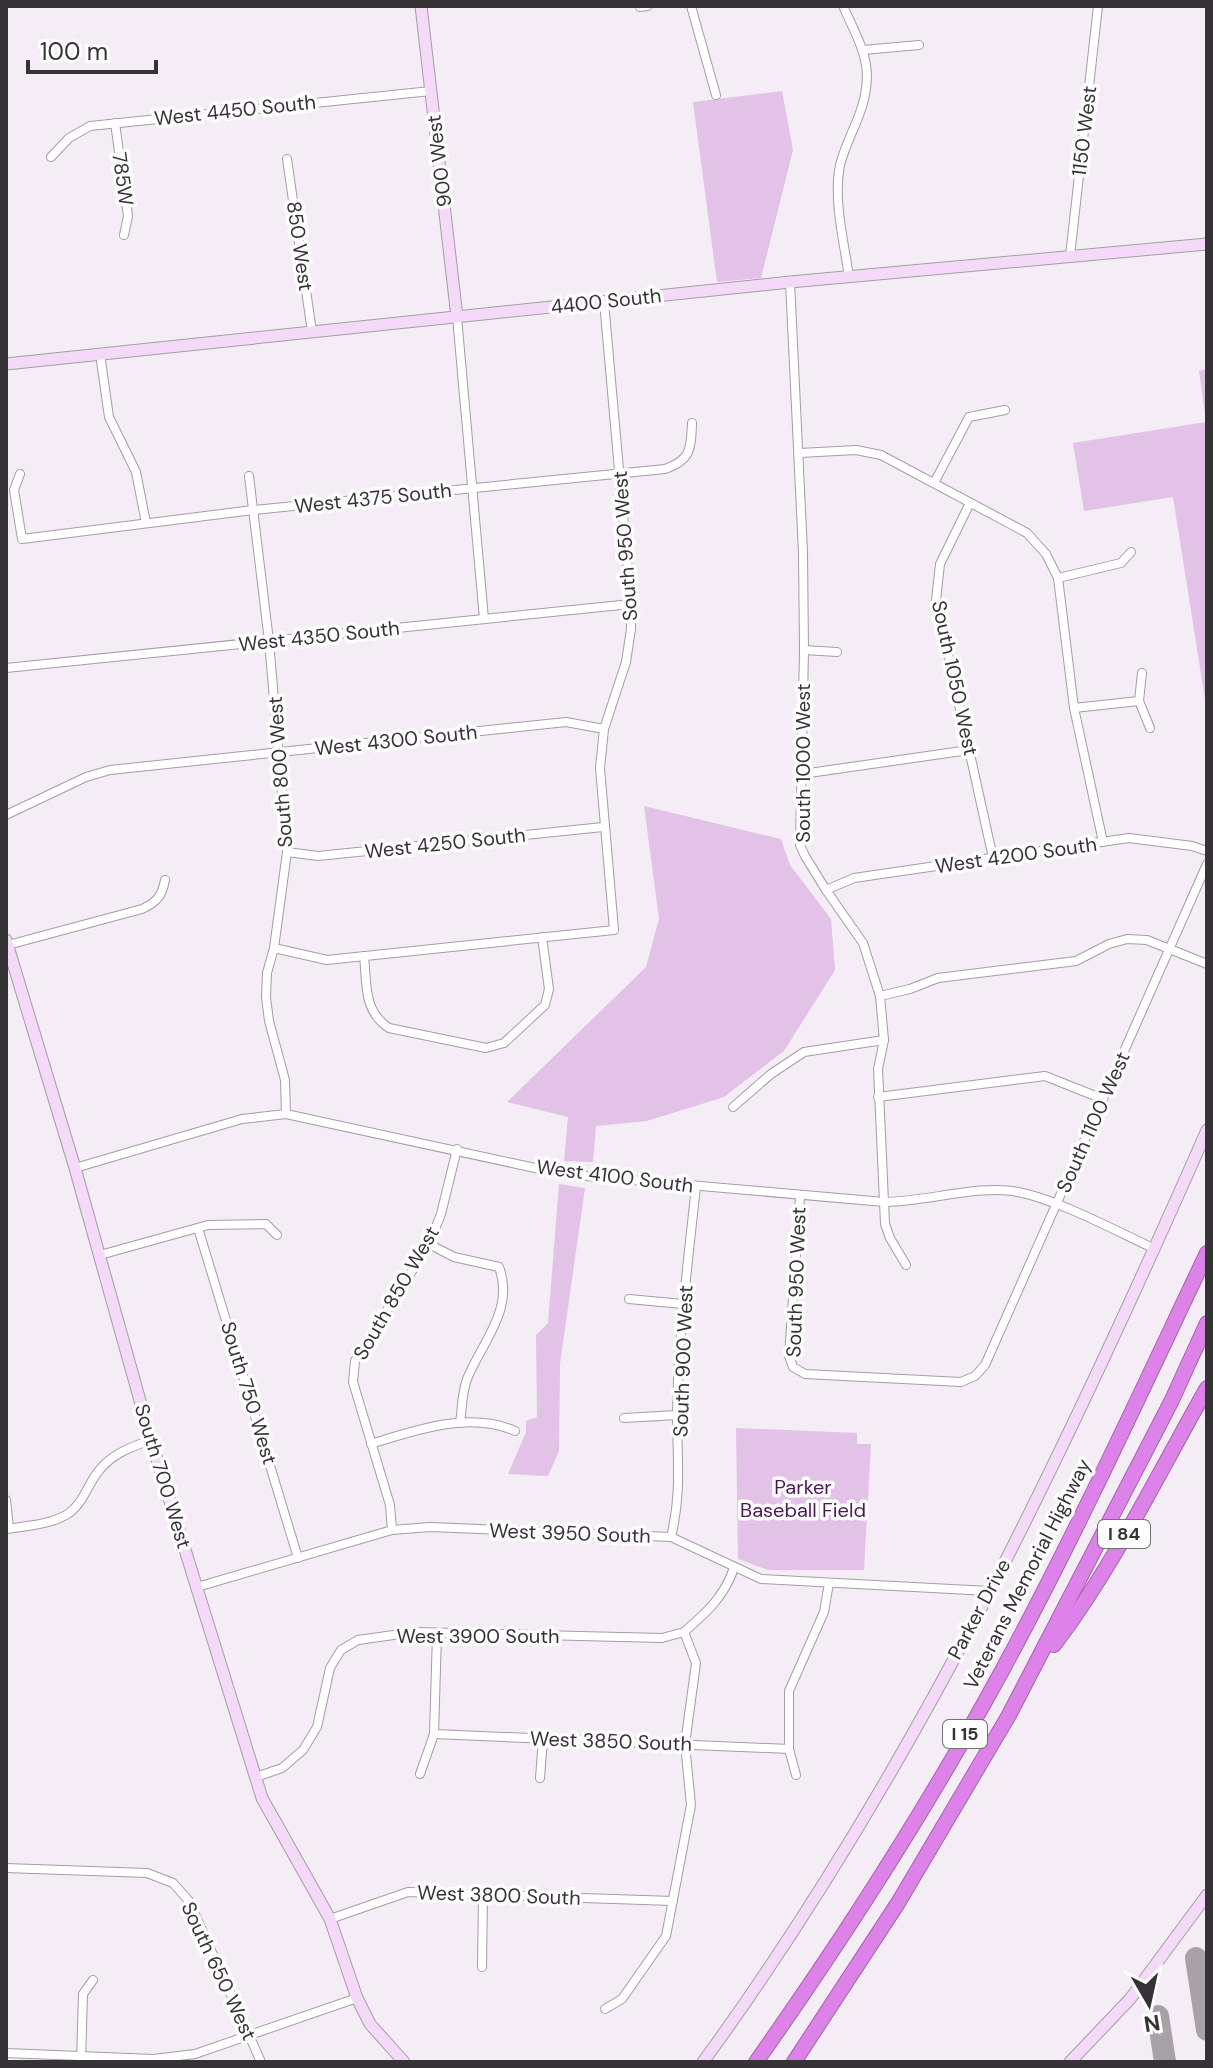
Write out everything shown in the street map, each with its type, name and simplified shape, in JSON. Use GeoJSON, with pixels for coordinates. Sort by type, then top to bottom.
{"type":"FeatureCollection","features":[{"type":"Feature","properties":{"kind":"highway","name":"Veterans Memorial Highway"},"geometry":{"type":"LineString","coordinates":[[756,2062],[925,1802],[1003,1669],[1077,1525],[1207,1253]]}},
{"type":"Feature","properties":{"kind":"highway","name":"I 15"},"geometry":{"type":"LineString","coordinates":[[794,2062],[914,1877],[1032,1674],[1171,1402],[1207,1323]]}},
{"type":"Feature","properties":{"kind":"highway","name":"I 84"},"geometry":{"type":"LineString","coordinates":[[1032,1674],[1071,1622],[1207,1388]]}},
{"type":"Feature","properties":{"kind":"street","name":"900 West"},"geometry":{"type":"LineString","coordinates":[[421,6],[457,317]]}},
{"type":"Feature","properties":{"kind":"street"},"geometry":{"type":"LineString","coordinates":[[691,6],[716,95]]}},
{"type":"Feature","properties":{"kind":"street"},"geometry":{"type":"LineString","coordinates":[[843,6],[863,50],[868,76],[865,100],[840,165],[839,204],[849,277]]}},
{"type":"Feature","properties":{"kind":"street","name":"1150 West"},"geometry":{"type":"LineString","coordinates":[[1070,256],[1098,6]]}},
{"type":"Feature","properties":{"kind":"street"},"geometry":{"type":"LineString","coordinates":[[863,50],[919,45]]}},
{"type":"Feature","properties":{"kind":"street","name":"West 4450 South"},"geometry":{"type":"LineString","coordinates":[[51,157],[80,129],[431,91]]}},
{"type":"Feature","properties":{"kind":"street","name":"785W"},"geometry":{"type":"LineString","coordinates":[[115,123],[128,216],[124,235]]}},
{"type":"Feature","properties":{"kind":"street","name":"850 West"},"geometry":{"type":"LineString","coordinates":[[287,159],[312,332]]}},
{"type":"Feature","properties":{"kind":"street","name":"4400 South"},"geometry":{"type":"LineString","coordinates":[[6,364],[790,282],[1207,244]]}},
{"type":"Feature","properties":{"kind":"street","name":"South 1000 West"},"geometry":{"type":"LineString","coordinates":[[790,282],[800,453],[804,650],[800,845],[826,890],[863,943],[880,996],[884,1040],[878,1069],[878,1097],[885,1224],[906,1265]]}},
{"type":"Feature","properties":{"kind":"street","name":"South 950 West"},"geometry":{"type":"LineString","coordinates":[[542,937],[614,930],[600,768],[604,729],[626,662],[631,604],[604,302]]}},
{"type":"Feature","properties":{"kind":"street"},"geometry":{"type":"LineString","coordinates":[[457,317],[484,619]]}},
{"type":"Feature","properties":{"kind":"street"},"geometry":{"type":"LineString","coordinates":[[100,354],[109,417],[136,472],[146,523]]}},
{"type":"Feature","properties":{"kind":"street"},"geometry":{"type":"LineString","coordinates":[[934,483],[969,417],[1005,410]]}},
{"type":"Feature","properties":{"kind":"street","name":"West 4375 South"},"geometry":{"type":"LineString","coordinates":[[20,474],[14,490],[22,539],[253,510],[665,469],[682,463],[691,448],[692,423]]}},
{"type":"Feature","properties":{"kind":"street"},"geometry":{"type":"LineString","coordinates":[[800,453],[856,450],[881,455],[1027,533],[1046,554],[1058,578],[1074,708],[1103,842]]}},
{"type":"Feature","properties":{"kind":"street","name":"South 800 West"},"geometry":{"type":"LineString","coordinates":[[249,476],[269,641],[287,852],[274,948],[267,973],[266,997],[269,1021],[285,1080],[286,1114]]}},
{"type":"Feature","properties":{"kind":"street","name":"South 1050 West"},"geometry":{"type":"LineString","coordinates":[[970,503],[940,564],[936,600],[993,858]]}},
{"type":"Feature","properties":{"kind":"street"},"geometry":{"type":"LineString","coordinates":[[1058,578],[1121,563],[1131,552]]}},
{"type":"Feature","properties":{"kind":"street","name":"West 4350 South"},"geometry":{"type":"LineString","coordinates":[[6,668],[631,604]]}},
{"type":"Feature","properties":{"kind":"street"},"geometry":{"type":"LineString","coordinates":[[804,650],[837,652]]}},
{"type":"Feature","properties":{"kind":"street"},"geometry":{"type":"LineString","coordinates":[[1142,673],[1139,701],[1150,728]]}},
{"type":"Feature","properties":{"kind":"street"},"geometry":{"type":"LineString","coordinates":[[1074,708],[1139,701]]}},
{"type":"Feature","properties":{"kind":"street","name":"West 4300 South"},"geometry":{"type":"LineString","coordinates":[[6,815],[86,777],[110,770],[566,722],[604,729]]}},
{"type":"Feature","properties":{"kind":"street"},"geometry":{"type":"LineString","coordinates":[[802,774],[969,750]]}},
{"type":"Feature","properties":{"kind":"street","name":"West 4250 South"},"geometry":{"type":"LineString","coordinates":[[287,852],[318,856],[603,827]]}},
{"type":"Feature","properties":{"kind":"street","name":"West 4200 South"},"geometry":{"type":"LineString","coordinates":[[826,890],[854,878],[1129,838],[1192,846],[1207,851]]}},
{"type":"Feature","properties":{"kind":"street","name":"South 1100 West"},"geometry":{"type":"LineString","coordinates":[[975,1376],[985,1365],[1207,864]]}},
{"type":"Feature","properties":{"kind":"street"},"geometry":{"type":"LineString","coordinates":[[7,943],[142,909],[162,895],[165,880]]}},
{"type":"Feature","properties":{"kind":"street"},"geometry":{"type":"LineString","coordinates":[[274,948],[327,960],[364,956],[542,937],[549,989],[545,1005],[504,1043],[486,1048],[389,1028],[376,1020],[370,1008],[364,956]]}},
{"type":"Feature","properties":{"kind":"street"},"geometry":{"type":"LineString","coordinates":[[880,996],[938,978],[1076,961],[1109,944],[1127,939],[1147,940],[1207,964]]}},
{"type":"Feature","properties":{"kind":"street","name":"South 700 West"},"geometry":{"type":"LineString","coordinates":[[7,943],[75,1168],[151,1440],[262,1798],[330,1919],[357,1998],[370,2024],[404,2062]]}},
{"type":"Feature","properties":{"kind":"street"},"geometry":{"type":"LineString","coordinates":[[733,1107],[771,1074],[804,1052],[884,1040]]}},
{"type":"Feature","properties":{"kind":"street"},"geometry":{"type":"LineString","coordinates":[[878,1097],[1045,1076],[1103,1099]]}},
{"type":"Feature","properties":{"kind":"street","name":"West 4100 South"},"geometry":{"type":"LineString","coordinates":[[75,1168],[242,1119],[286,1114],[563,1174],[884,1202],[913,1202],[983,1191],[1017,1191],[1155,1249]]}},
{"type":"Feature","properties":{"kind":"street","name":"Parker Drive"},"geometry":{"type":"LineString","coordinates":[[703,2062],[830,1877],[989,1591],[1052,1471],[1207,1130]]}},
{"type":"Feature","properties":{"kind":"street","name":"South 850 West"},"geometry":{"type":"LineString","coordinates":[[392,1530],[390,1505],[353,1382],[355,1361],[429,1244],[441,1214],[457,1149]]}},
{"type":"Feature","properties":{"kind":"street","name":"South 900 West"},"geometry":{"type":"LineString","coordinates":[[671,1537],[678,1506],[677,1415],[683,1304],[696,1186]]}},
{"type":"Feature","properties":{"kind":"street","name":"South 950 West"},"geometry":{"type":"LineString","coordinates":[[800,1197],[789,1356],[793,1367],[805,1374],[961,1382],[975,1376]]}},
{"type":"Feature","properties":{"kind":"street"},"geometry":{"type":"LineString","coordinates":[[100,1255],[208,1225],[266,1224],[277,1235]]}},
{"type":"Feature","properties":{"kind":"street","name":"South 750 West"},"geometry":{"type":"LineString","coordinates":[[198,1228],[298,1558]]}},
{"type":"Feature","properties":{"kind":"street"},"geometry":{"type":"LineString","coordinates":[[429,1244],[454,1257],[499,1267],[504,1280],[501,1312],[466,1382],[460,1423]]}},
{"type":"Feature","properties":{"kind":"street"},"geometry":{"type":"LineString","coordinates":[[629,1299],[683,1304]]}},
{"type":"Feature","properties":{"kind":"street"},"geometry":{"type":"LineString","coordinates":[[624,1418],[677,1415]]}},
{"type":"Feature","properties":{"kind":"street"},"geometry":{"type":"LineString","coordinates":[[371,1444],[435,1425],[502,1425],[515,1431]]}},
{"type":"Feature","properties":{"kind":"street"},"geometry":{"type":"LineString","coordinates":[[6,1500],[8,1529],[49,1523],[69,1514],[84,1497],[101,1466],[124,1449],[151,1440]]}},
{"type":"Feature","properties":{"kind":"street","name":"West 3950 South"},"geometry":{"type":"LineString","coordinates":[[197,1587],[392,1530],[430,1527],[671,1537],[761,1579],[989,1591]]}},
{"type":"Feature","properties":{"kind":"street"},"geometry":{"type":"LineString","coordinates":[[605,2009],[622,1999],[666,1936],[691,1805],[685,1744],[696,1663],[684,1632],[712,1608],[726,1590],[734,1568]]}},
{"type":"Feature","properties":{"kind":"street"},"geometry":{"type":"LineString","coordinates":[[796,1775],[789,1749],[789,1691],[824,1612],[829,1583]]}},
{"type":"Feature","properties":{"kind":"street","name":"West 3900 South"},"geometry":{"type":"LineString","coordinates":[[256,1777],[282,1768],[303,1750],[317,1727],[330,1668],[341,1650],[358,1640],[415,1632],[662,1638],[684,1632]]}},
{"type":"Feature","properties":{"kind":"street"},"geometry":{"type":"LineString","coordinates":[[420,1774],[434,1734],[437,1634]]}},
{"type":"Feature","properties":{"kind":"street","name":"West 3850 South"},"geometry":{"type":"LineString","coordinates":[[434,1734],[789,1749]]}},
{"type":"Feature","properties":{"kind":"street"},"geometry":{"type":"LineString","coordinates":[[540,1778],[543,1739]]}},
{"type":"Feature","properties":{"kind":"street","name":"South 650 West"},"geometry":{"type":"LineString","coordinates":[[6,1868],[147,1873],[173,1883],[189,1901],[261,2062]]}},
{"type":"Feature","properties":{"kind":"street","name":"West 3800 South"},"geometry":{"type":"LineString","coordinates":[[330,1919],[408,1892],[673,1901]]}},
{"type":"Feature","properties":{"kind":"street"},"geometry":{"type":"LineString","coordinates":[[482,1967],[483,1894]]}},
{"type":"Feature","properties":{"kind":"street"},"geometry":{"type":"LineString","coordinates":[[1070,2062],[1130,1999],[1207,1895]]}},
{"type":"Feature","properties":{"kind":"street"},"geometry":{"type":"LineString","coordinates":[[82,2059],[83,1994],[93,1980]]}},
{"type":"Feature","properties":{"kind":"street"},"geometry":{"type":"LineString","coordinates":[[6,2053],[82,2059],[153,2059],[195,2054],[357,1998]]}},
{"type":"Feature","properties":{"kind":"green space"},"geometry":{"type":"Polygon","coordinates":[[[782,91],[793,150],[761,278],[717,282],[693,102],[782,91]]]}},
{"type":"Feature","properties":{"kind":"green space"},"geometry":{"type":"Polygon","coordinates":[[[1207,369],[1207,712],[1173,497],[1084,511],[1073,443],[1206,422],[1199,371],[1207,369]]]}},
{"type":"Feature","properties":{"kind":"green space"},"geometry":{"type":"Polygon","coordinates":[[[644,806],[781,839],[790,865],[831,919],[835,970],[784,1051],[724,1097],[647,1121],[596,1126],[593,1162],[564,1161],[568,1117],[507,1102],[646,967],[659,919],[644,806]]]}},
{"type":"Feature","properties":{"kind":"green space"},"geometry":{"type":"Polygon","coordinates":[[[559,1184],[585,1188],[560,1364],[559,1451],[548,1476],[508,1474],[526,1432],[526,1421],[537,1417],[536,1335],[548,1323],[559,1184]]]}},
{"type":"Feature","properties":{"kind":"green space","name":"Parker Baseball Field"},"geometry":{"type":"Polygon","coordinates":[[[736,1428],[857,1433],[857,1444],[871,1444],[864,1570],[768,1570],[738,1559],[736,1428]]]}},
{"type":"Feature","properties":{"kind":"taxiway"},"geometry":{"type":"LineString","coordinates":[[1196,1958],[1207,2030]]}},
{"type":"Feature","properties":{"kind":"taxiway"},"geometry":{"type":"LineString","coordinates":[[1158,2016],[1165,2062]]}}]}
